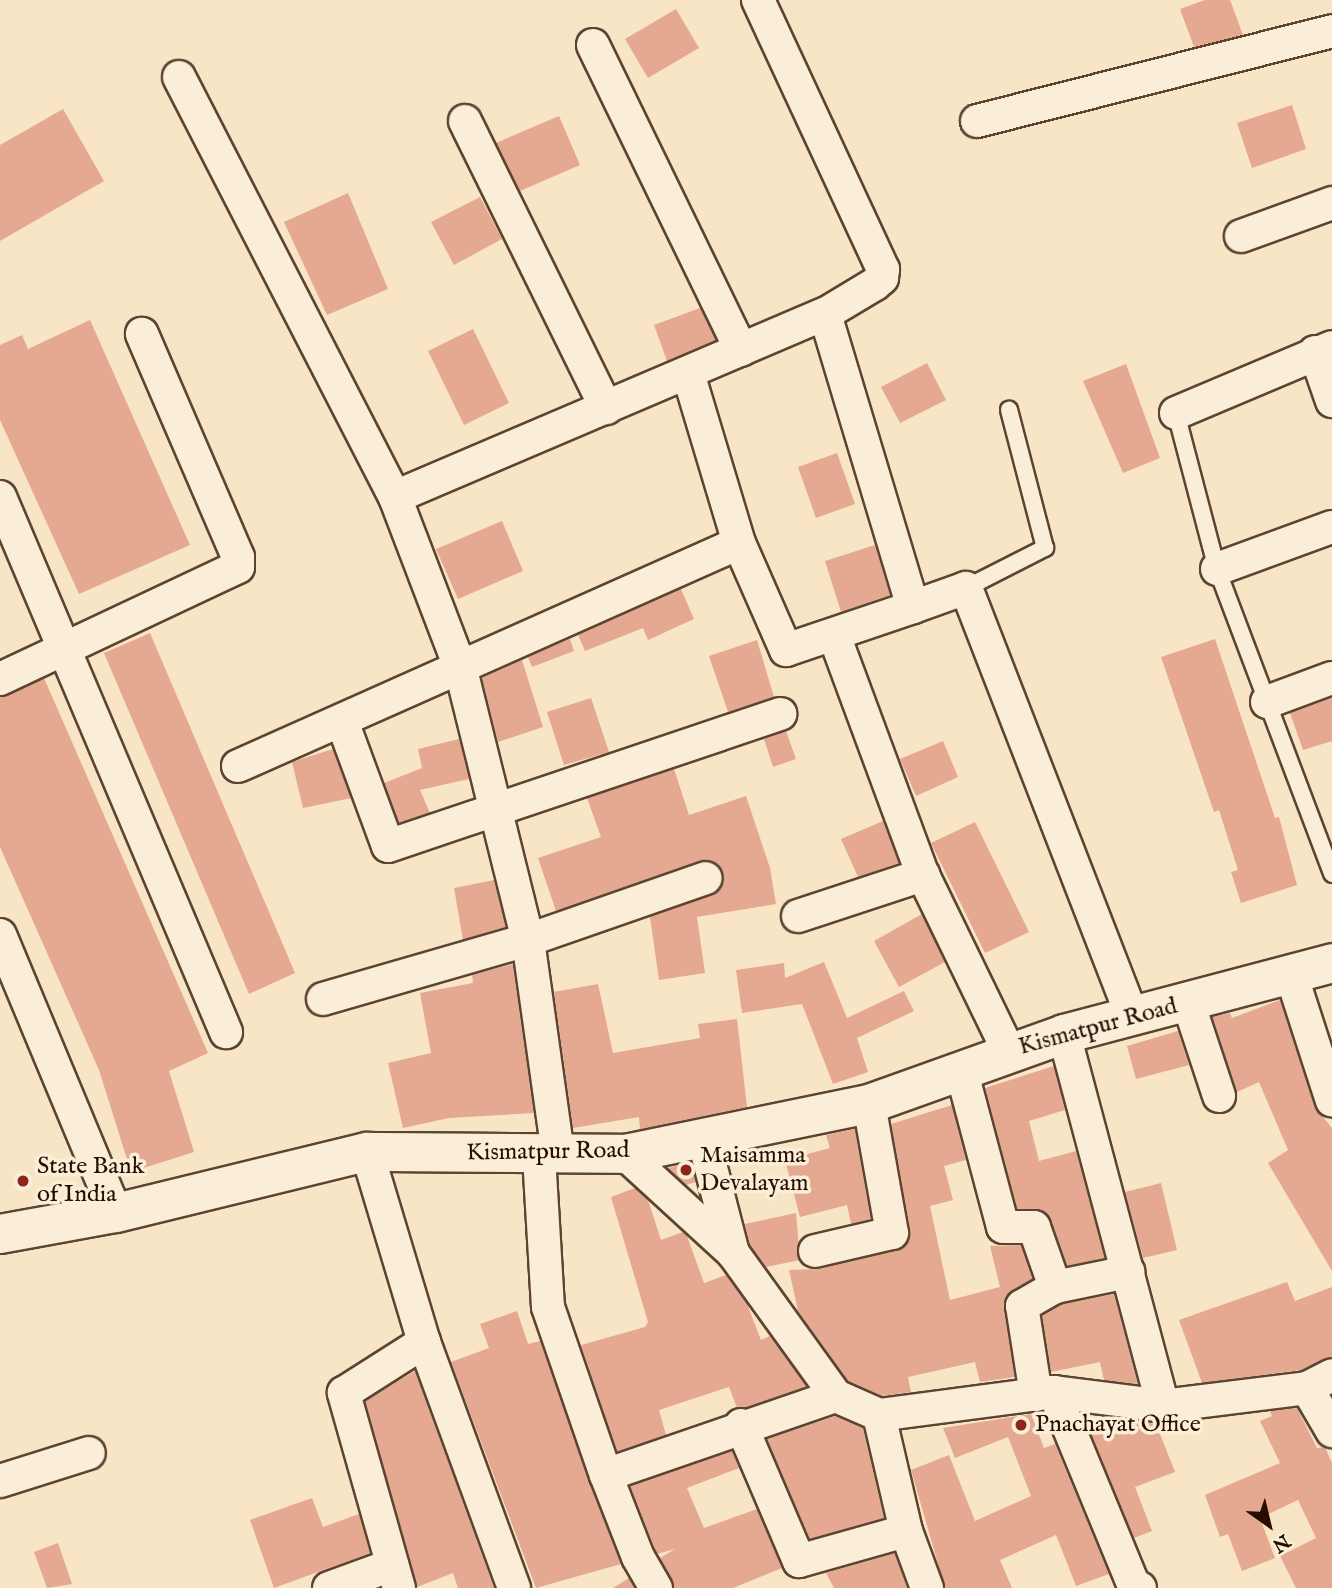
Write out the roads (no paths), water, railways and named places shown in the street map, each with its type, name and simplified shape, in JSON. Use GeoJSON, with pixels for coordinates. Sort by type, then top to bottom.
{"type":"FeatureCollection","features":[{"type":"Feature","properties":{"kind":"street"},"geometry":{"type":"LineString","coordinates":[[395,497],[825,314],[882,278],[883,269],[758,0]]}},
{"type":"Feature","properties":{"kind":"street"},"geometry":{"type":"LineString","coordinates":[[977,121],[1332,31]]}},
{"type":"Feature","properties":{"kind":"street"},"geometry":{"type":"LineString","coordinates":[[593,45],[741,350]]}},
{"type":"Feature","properties":{"kind":"street"},"geometry":{"type":"LineString","coordinates":[[179,77],[395,497],[461,670],[528,940],[549,1155],[548,1307],[606,1475],[638,1557],[656,1588]]}},
{"type":"Feature","properties":{"kind":"street"},"geometry":{"type":"LineString","coordinates":[[465,121],[606,408]]}},
{"type":"Feature","properties":{"kind":"street"},"geometry":{"type":"LineString","coordinates":[[1241,236],[1332,203]]}},
{"type":"Feature","properties":{"kind":"street"},"geometry":{"type":"LineString","coordinates":[[825,314],[913,607]]}},
{"type":"Feature","properties":{"kind":"street"},"geometry":{"type":"LineString","coordinates":[[0,679],[67,651],[238,567],[238,557],[142,334]]}},
{"type":"Feature","properties":{"kind":"street"},"geometry":{"type":"LineString","coordinates":[[1176,413],[1324,350],[1332,401]]}},
{"type":"Feature","properties":{"kind":"street"},"geometry":{"type":"LineString","coordinates":[[688,373],[739,543],[786,650],[966,588],[1132,1018]]}},
{"type":"Feature","properties":{"kind":"street"},"geometry":{"type":"LineString","coordinates":[[0,497],[226,1032]]}},
{"type":"Feature","properties":{"kind":"street"},"geometry":{"type":"LineString","coordinates":[[1217,569],[1332,527]]}},
{"type":"Feature","properties":{"kind":"street"},"geometry":{"type":"LineString","coordinates":[[238,766],[461,670],[739,543]]}},
{"type":"Feature","properties":{"kind":"street"},"geometry":{"type":"LineString","coordinates":[[834,635],[923,876],[1009,1052]]}},
{"type":"Feature","properties":{"kind":"street"},"geometry":{"type":"LineString","coordinates":[[1267,702],[1332,678]]}},
{"type":"Feature","properties":{"kind":"street"},"geometry":{"type":"LineString","coordinates":[[342,721],[388,846],[495,814],[780,714]]}},
{"type":"Feature","properties":{"kind":"street"},"geometry":{"type":"LineString","coordinates":[[798,916],[923,876]]}},
{"type":"Feature","properties":{"kind":"street"},"geometry":{"type":"LineString","coordinates":[[323,999],[528,940],[706,878]]}},
{"type":"Feature","properties":{"kind":"street"},"geometry":{"type":"LineString","coordinates":[[0,935],[116,1213]]}},
{"type":"Feature","properties":{"kind":"street","name":"Kismatpur Road"},"geometry":{"type":"LineString","coordinates":[[0,1234],[116,1213],[367,1152],[625,1154],[869,1104],[1064,1034],[1332,963]]}},
{"type":"Feature","properties":{"kind":"street"},"geometry":{"type":"LineString","coordinates":[[1291,974],[1332,1101]]}},
{"type":"Feature","properties":{"kind":"street"},"geometry":{"type":"LineString","coordinates":[[1188,1002],[1219,1096]]}},
{"type":"Feature","properties":{"kind":"street"},"geometry":{"type":"LineString","coordinates":[[1064,1034],[1163,1406]]}},
{"type":"Feature","properties":{"kind":"street"},"geometry":{"type":"LineString","coordinates":[[961,1069],[1003,1227],[1034,1227],[1055,1287]]}},
{"type":"Feature","properties":{"kind":"street"},"geometry":{"type":"LineString","coordinates":[[815,1251],[892,1233],[869,1104]]}},
{"type":"Feature","properties":{"kind":"street"},"geometry":{"type":"LineString","coordinates":[[703,1137],[733,1253]]}},
{"type":"Feature","properties":{"kind":"street"},"geometry":{"type":"LineString","coordinates":[[367,1152],[424,1342],[514,1588]]}},
{"type":"Feature","properties":{"kind":"street"},"geometry":{"type":"LineString","coordinates":[[625,1154],[733,1253],[836,1396],[880,1415],[1045,1394],[1163,1406],[1320,1381],[1332,1431]]}},
{"type":"Feature","properties":{"kind":"street"},"geometry":{"type":"LineString","coordinates":[[1128,1272],[1055,1287],[1022,1306],[1045,1394],[1133,1584],[1140,1588]]}},
{"type":"Feature","properties":{"kind":"street"},"geometry":{"type":"LineString","coordinates":[[329,1588],[395,1576],[344,1393],[424,1342]]}},
{"type":"Feature","properties":{"kind":"street"},"geometry":{"type":"LineString","coordinates":[[606,1475],[741,1425],[836,1396]]}},
{"type":"Feature","properties":{"kind":"street"},"geometry":{"type":"LineString","coordinates":[[880,1415],[906,1531],[927,1588]]}},
{"type":"Feature","properties":{"kind":"street"},"geometry":{"type":"LineString","coordinates":[[741,1425],[799,1561],[906,1531]]}},
{"type":"Feature","properties":{"kind":"street"},"geometry":{"type":"LineString","coordinates":[[0,1482],[89,1453]]}},
{"type":"Feature","properties":{"kind":"lane"},"geometry":{"type":"LineString","coordinates":[[966,588],[1045,548],[1009,410]]}},
{"type":"Feature","properties":{"kind":"lane"},"geometry":{"type":"LineString","coordinates":[[1176,413],[1217,569],[1332,874]]}},
{"type":"Feature","properties":{"kind":"place","name":"Maisamma Devalayam"},"geometry":{"type":"Point","coordinates":[686,1170]}},
{"type":"Feature","properties":{"kind":"place","name":"State Bank of India"},"geometry":{"type":"Point","coordinates":[23,1181]}},
{"type":"Feature","properties":{"kind":"place","name":"Pnachayat Office"},"geometry":{"type":"Point","coordinates":[1021,1425]}}]}
